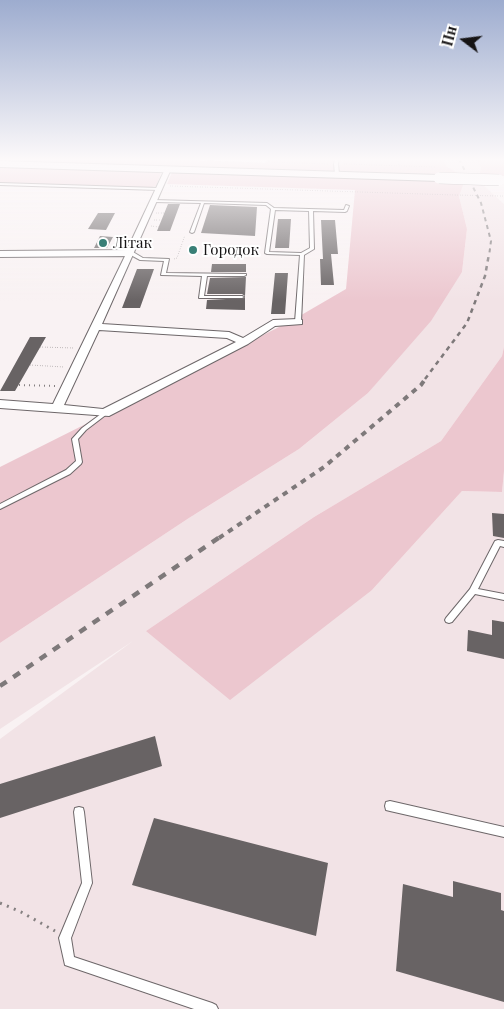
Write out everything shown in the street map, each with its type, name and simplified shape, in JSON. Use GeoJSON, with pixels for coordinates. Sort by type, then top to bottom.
{"type":"FeatureCollection","features":[{"type":"Feature","properties":{"kind":"street"},"geometry":{"type":"LineString","coordinates":[[57,408],[97,327],[152,206]]}},
{"type":"Feature","properties":{"kind":"street"},"geometry":{"type":"LineString","coordinates":[[0,254],[131,253]]}},
{"type":"Feature","properties":{"kind":"street"},"geometry":{"type":"LineString","coordinates":[[0,404],[105,414],[244,342],[274,322],[298,322]]}},
{"type":"Feature","properties":{"kind":"street"},"geometry":{"type":"LineString","coordinates":[[97,327],[229,335],[244,342]]}},
{"type":"Feature","properties":{"kind":"lane"},"geometry":{"type":"LineString","coordinates":[[192,232],[202,206]]}},
{"type":"Feature","properties":{"kind":"lane"},"geometry":{"type":"LineString","coordinates":[[269,206],[273,209],[345,211],[347,206]]}},
{"type":"Feature","properties":{"kind":"lane"},"geometry":{"type":"LineString","coordinates":[[273,209],[267,253],[302,254],[312,249],[311,210]]}},
{"type":"Feature","properties":{"kind":"lane"},"geometry":{"type":"LineString","coordinates":[[131,253],[142,259],[167,260],[163,274],[244,276]]}},
{"type":"Feature","properties":{"kind":"lane"},"geometry":{"type":"LineString","coordinates":[[298,322],[302,254]]}},
{"type":"Feature","properties":{"kind":"lane"},"geometry":{"type":"LineString","coordinates":[[205,275],[201,297],[242,298]]}},
{"type":"Feature","properties":{"kind":"lane"},"geometry":{"type":"LineString","coordinates":[[0,507],[68,472],[79,462],[75,439],[84,429],[105,414]]}},
{"type":"Feature","properties":{"kind":"lane"},"geometry":{"type":"LineString","coordinates":[[449,620],[473,591],[498,544],[504,544]]}},
{"type":"Feature","properties":{"kind":"lane"},"geometry":{"type":"LineString","coordinates":[[473,591],[504,597]]}},
{"type":"Feature","properties":{"kind":"lane"},"geometry":{"type":"LineString","coordinates":[[390,806],[504,832]]}},
{"type":"Feature","properties":{"kind":"lane"},"geometry":{"type":"LineString","coordinates":[[79,812],[87,883],[65,938],[70,961],[212,1009]]}},
{"type":"Feature","properties":{"kind":"path"},"geometry":{"type":"LineString","coordinates":[[167,260],[177,258],[186,234],[192,232]]}},
{"type":"Feature","properties":{"kind":"path"},"geometry":{"type":"LineString","coordinates":[[40,347],[86,348]]}},
{"type":"Feature","properties":{"kind":"path"},"geometry":{"type":"LineString","coordinates":[[30,365],[77,367]]}},
{"type":"Feature","properties":{"kind":"path"},"geometry":{"type":"LineString","coordinates":[[19,385],[67,387]]}},
{"type":"Feature","properties":{"kind":"path"},"geometry":{"type":"LineString","coordinates":[[0,903],[21,912],[65,938]]}},
{"type":"Feature","properties":{"kind":"shaded area"},"geometry":{"type":"Polygon","coordinates":[[[354,206],[461,206],[467,229],[462,272],[431,321],[368,393],[299,449],[189,518],[0,643],[0,467],[291,321],[346,289],[354,206]]]}},
{"type":"Feature","properties":{"kind":"shaded area"},"geometry":{"type":"Polygon","coordinates":[[[461,206],[504,206],[504,347],[502,356],[441,441],[314,517],[146,631],[372,590],[462,491],[502,492],[504,471],[504,1009],[0,1009],[0,739],[133,641],[0,729],[0,643],[189,518],[299,449],[368,393],[462,272],[467,229],[461,206]]]}},
{"type":"Feature","properties":{"kind":"shaded area"},"geometry":{"type":"Polygon","coordinates":[[[504,347],[504,471],[502,492],[462,491],[372,590],[230,700],[146,631],[314,517],[441,441],[502,356],[504,347]]]}},
{"type":"Feature","properties":{"kind":"building"},"geometry":{"type":"Polygon","coordinates":[[[167,206],[179,206],[170,231],[157,231],[167,206]]]}},
{"type":"Feature","properties":{"kind":"building"},"geometry":{"type":"Polygon","coordinates":[[[210,206],[257,207],[255,236],[201,233],[210,206]]]}},
{"type":"Feature","properties":{"kind":"building"},"geometry":{"type":"Polygon","coordinates":[[[98,213],[115,213],[106,230],[88,229],[98,213]]]}},
{"type":"Feature","properties":{"kind":"building"},"geometry":{"type":"Polygon","coordinates":[[[278,219],[291,219],[289,248],[275,248],[278,219]]]}},
{"type":"Feature","properties":{"kind":"building"},"geometry":{"type":"Polygon","coordinates":[[[321,220],[335,220],[338,254],[331,254],[334,285],[321,285],[320,259],[323,259],[321,220]]]}},
{"type":"Feature","properties":{"kind":"building","name":"Літак"},"geometry":{"type":"Polygon","coordinates":[[[100,236],[113,237],[107,248],[94,248],[100,236]]]}},
{"type":"Feature","properties":{"kind":"building"},"geometry":{"type":"Polygon","coordinates":[[[212,264],[246,264],[246,272],[211,272],[212,264]]]}},
{"type":"Feature","properties":{"kind":"building"},"geometry":{"type":"Polygon","coordinates":[[[137,269],[154,269],[140,308],[122,308],[137,269]]]}},
{"type":"Feature","properties":{"kind":"building"},"geometry":{"type":"Polygon","coordinates":[[[275,273],[288,273],[285,314],[271,314],[275,273]]]}},
{"type":"Feature","properties":{"kind":"building"},"geometry":{"type":"Polygon","coordinates":[[[246,277],[245,296],[242,294],[207,294],[210,278],[246,277]]]}},
{"type":"Feature","properties":{"kind":"building"},"geometry":{"type":"Polygon","coordinates":[[[245,298],[245,310],[206,309],[207,300],[245,298]]]}},
{"type":"Feature","properties":{"kind":"building"},"geometry":{"type":"Polygon","coordinates":[[[30,337],[46,337],[15,391],[0,391],[30,337]]]}},
{"type":"Feature","properties":{"kind":"building"},"geometry":{"type":"Polygon","coordinates":[[[492,513],[504,514],[504,538],[493,536],[492,513]]]}},
{"type":"Feature","properties":{"kind":"building"},"geometry":{"type":"Polygon","coordinates":[[[492,620],[504,622],[504,659],[467,651],[468,630],[492,635],[492,620]]]}},
{"type":"Feature","properties":{"kind":"building"},"geometry":{"type":"Polygon","coordinates":[[[155,736],[162,766],[0,818],[0,784],[155,736]]]}},
{"type":"Feature","properties":{"kind":"building"},"geometry":{"type":"Polygon","coordinates":[[[154,818],[328,863],[316,936],[132,885],[154,818]]]}},
{"type":"Feature","properties":{"kind":"building"},"geometry":{"type":"Polygon","coordinates":[[[453,881],[501,893],[501,910],[504,911],[504,1002],[396,971],[403,884],[453,897],[453,881]]]}},
{"type":"Feature","properties":{"kind":"railway"},"geometry":{"type":"LineString","coordinates":[[482,206],[491,241],[489,256]]}},
{"type":"Feature","properties":{"kind":"railway"},"geometry":{"type":"LineString","coordinates":[[425,379],[467,323],[485,276],[489,254]]}},
{"type":"Feature","properties":{"kind":"railway"},"geometry":{"type":"LineString","coordinates":[[219,538],[324,467],[421,385],[426,378]]}},
{"type":"Feature","properties":{"kind":"railway"},"geometry":{"type":"LineString","coordinates":[[0,686],[220,537]]}},
{"type":"Feature","properties":{"kind":"place","name":"Літак"},"geometry":{"type":"Point","coordinates":[103,243]}},
{"type":"Feature","properties":{"kind":"place","name":"Городок"},"geometry":{"type":"Point","coordinates":[193,250]}}]}
